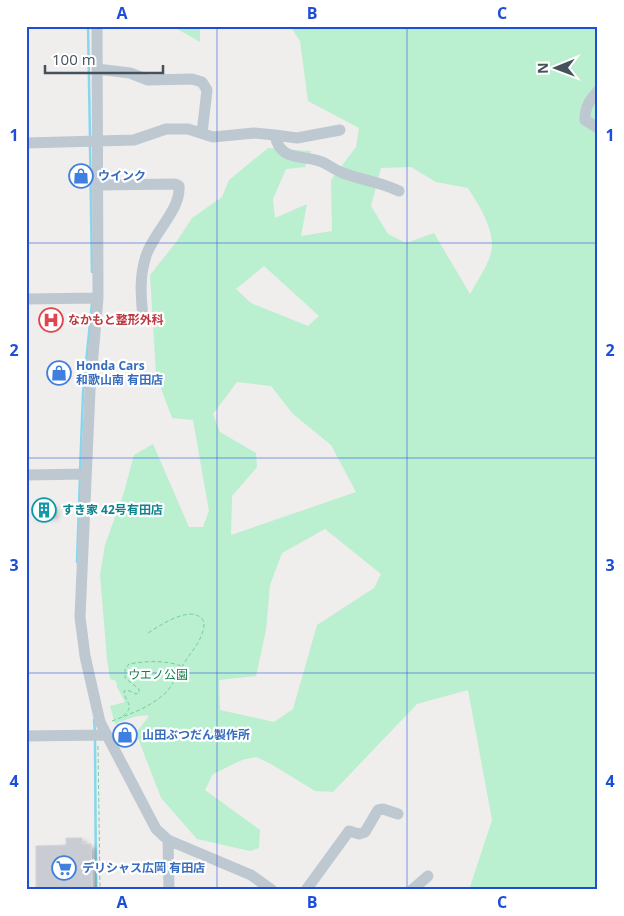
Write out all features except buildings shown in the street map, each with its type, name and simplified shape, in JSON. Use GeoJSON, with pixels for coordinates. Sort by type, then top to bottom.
{"type":"FeatureCollection","features":[{"type":"Feature","properties":{"kind":"street"},"geometry":{"type":"LineString","coordinates":[[97,26],[98,298],[91,375],[80,617],[85,656],[102,732],[156,830],[168,840],[231,866],[258,879],[272,890]]}},
{"type":"Feature","properties":{"kind":"street"},"geometry":{"type":"LineString","coordinates":[[97,69],[130,74],[148,80],[192,79],[202,82],[207,90],[202,133]]}},
{"type":"Feature","properties":{"kind":"street"},"geometry":{"type":"LineString","coordinates":[[598,91],[585,110],[585,120],[598,128]]}},
{"type":"Feature","properties":{"kind":"street"},"geometry":{"type":"LineString","coordinates":[[26,143],[134,140],[166,129],[188,129],[213,136],[254,133],[297,138],[340,130]]}},
{"type":"Feature","properties":{"kind":"street"},"geometry":{"type":"LineString","coordinates":[[276,135],[276,142],[280,149],[288,154],[322,162],[344,174],[386,185],[399,191]]}},
{"type":"Feature","properties":{"kind":"street"},"geometry":{"type":"LineString","coordinates":[[98,185],[176,184],[178,186],[179,193],[174,208],[156,234],[146,255],[140,280],[143,318]]}},
{"type":"Feature","properties":{"kind":"street"},"geometry":{"type":"LineString","coordinates":[[26,299],[98,298]]}},
{"type":"Feature","properties":{"kind":"street"},"geometry":{"type":"LineString","coordinates":[[26,475],[86,474]]}},
{"type":"Feature","properties":{"kind":"street"},"geometry":{"type":"LineString","coordinates":[[26,736],[102,732]]}},
{"type":"Feature","properties":{"kind":"street"},"geometry":{"type":"LineString","coordinates":[[306,890],[349,831],[359,834],[365,832],[378,810],[383,809],[398,814]]}},
{"type":"Feature","properties":{"kind":"street"},"geometry":{"type":"LineString","coordinates":[[168,840],[169,890]]}},
{"type":"Feature","properties":{"kind":"street"},"geometry":{"type":"LineString","coordinates":[[231,866],[260,873],[282,890]]}},
{"type":"Feature","properties":{"kind":"street"},"geometry":{"type":"LineString","coordinates":[[412,890],[428,876]]}},
{"type":"Feature","properties":{"kind":"path"},"geometry":{"type":"LineString","coordinates":[[121,718],[144,708],[171,687],[182,666],[196,647],[202,634],[204,620],[200,616],[193,614],[178,616],[148,633]]}},
{"type":"Feature","properties":{"kind":"path"},"geometry":{"type":"LineString","coordinates":[[100,890],[102,732],[130,710],[124,691],[127,690],[136,694],[139,692],[139,689],[125,678],[125,669],[129,664],[161,662],[182,666]]}},
{"type":"Feature","properties":{"kind":"green space"},"geometry":{"type":"Polygon","coordinates":[[[172,26],[200,26],[200,42],[172,26]]]}},
{"type":"Feature","properties":{"kind":"green space","name":"ウエノ公園"},"geometry":{"type":"Polygon","coordinates":[[[290,26],[598,26],[598,890],[469,890],[492,820],[468,690],[417,704],[333,792],[315,791],[256,757],[242,760],[213,774],[205,790],[260,830],[259,848],[250,851],[197,839],[161,798],[136,733],[149,716],[136,717],[115,724],[110,706],[125,702],[116,681],[110,679],[100,575],[105,545],[124,492],[134,455],[153,444],[189,527],[203,527],[209,511],[193,420],[172,418],[156,375],[150,275],[177,241],[192,218],[222,197],[229,180],[268,148],[311,151],[305,167],[286,169],[273,199],[275,218],[307,204],[301,236],[332,231],[331,180],[356,147],[359,128],[308,101],[300,41],[290,26]],[[411,167],[381,168],[371,206],[388,234],[406,243],[434,233],[470,294],[486,266],[492,247],[486,220],[468,188],[436,182],[411,167]],[[264,266],[236,289],[251,303],[308,326],[319,316],[264,266]],[[237,382],[213,414],[220,432],[256,453],[257,467],[232,496],[231,535],[356,492],[331,445],[293,414],[271,386],[237,382]],[[325,529],[282,553],[270,585],[266,630],[256,676],[219,680],[220,710],[274,722],[293,709],[317,625],[374,588],[381,574],[325,529]]]}},
{"type":"Feature","properties":{"kind":"waterway"},"geometry":{"type":"LineString","coordinates":[[88,26],[90,137]]}},
{"type":"Feature","properties":{"kind":"waterway"},"geometry":{"type":"LineString","coordinates":[[90,145],[92,272]]}},
{"type":"Feature","properties":{"kind":"waterway"},"geometry":{"type":"LineString","coordinates":[[80,472],[83,393],[92,303]]}},
{"type":"Feature","properties":{"kind":"waterway"},"geometry":{"type":"LineString","coordinates":[[77,562],[80,477]]}},
{"type":"Feature","properties":{"kind":"waterway"},"geometry":{"type":"LineString","coordinates":[[94,720],[95,732]]}},
{"type":"Feature","properties":{"kind":"waterway"},"geometry":{"type":"LineString","coordinates":[[95,738],[96,890]]}},
{"type":"Feature","properties":{"kind":"place","name":"ウインク"},"geometry":{"type":"Point","coordinates":[81,176]}},
{"type":"Feature","properties":{"kind":"place","name":"なかもと整形外科"},"geometry":{"type":"Point","coordinates":[51,320]}},
{"type":"Feature","properties":{"kind":"place","name":"Honda Cars 和歌山南 有田店"},"geometry":{"type":"Point","coordinates":[59,373]}},
{"type":"Feature","properties":{"kind":"place","name":"すき家 42号有田店"},"geometry":{"type":"Point","coordinates":[44,510]}},
{"type":"Feature","properties":{"kind":"place","name":"山田ぶつだん製作所"},"geometry":{"type":"Point","coordinates":[125,735]}},
{"type":"Feature","properties":{"kind":"place","name":"デリシャス広岡 有田店"},"geometry":{"type":"Point","coordinates":[64,868]}}]}
